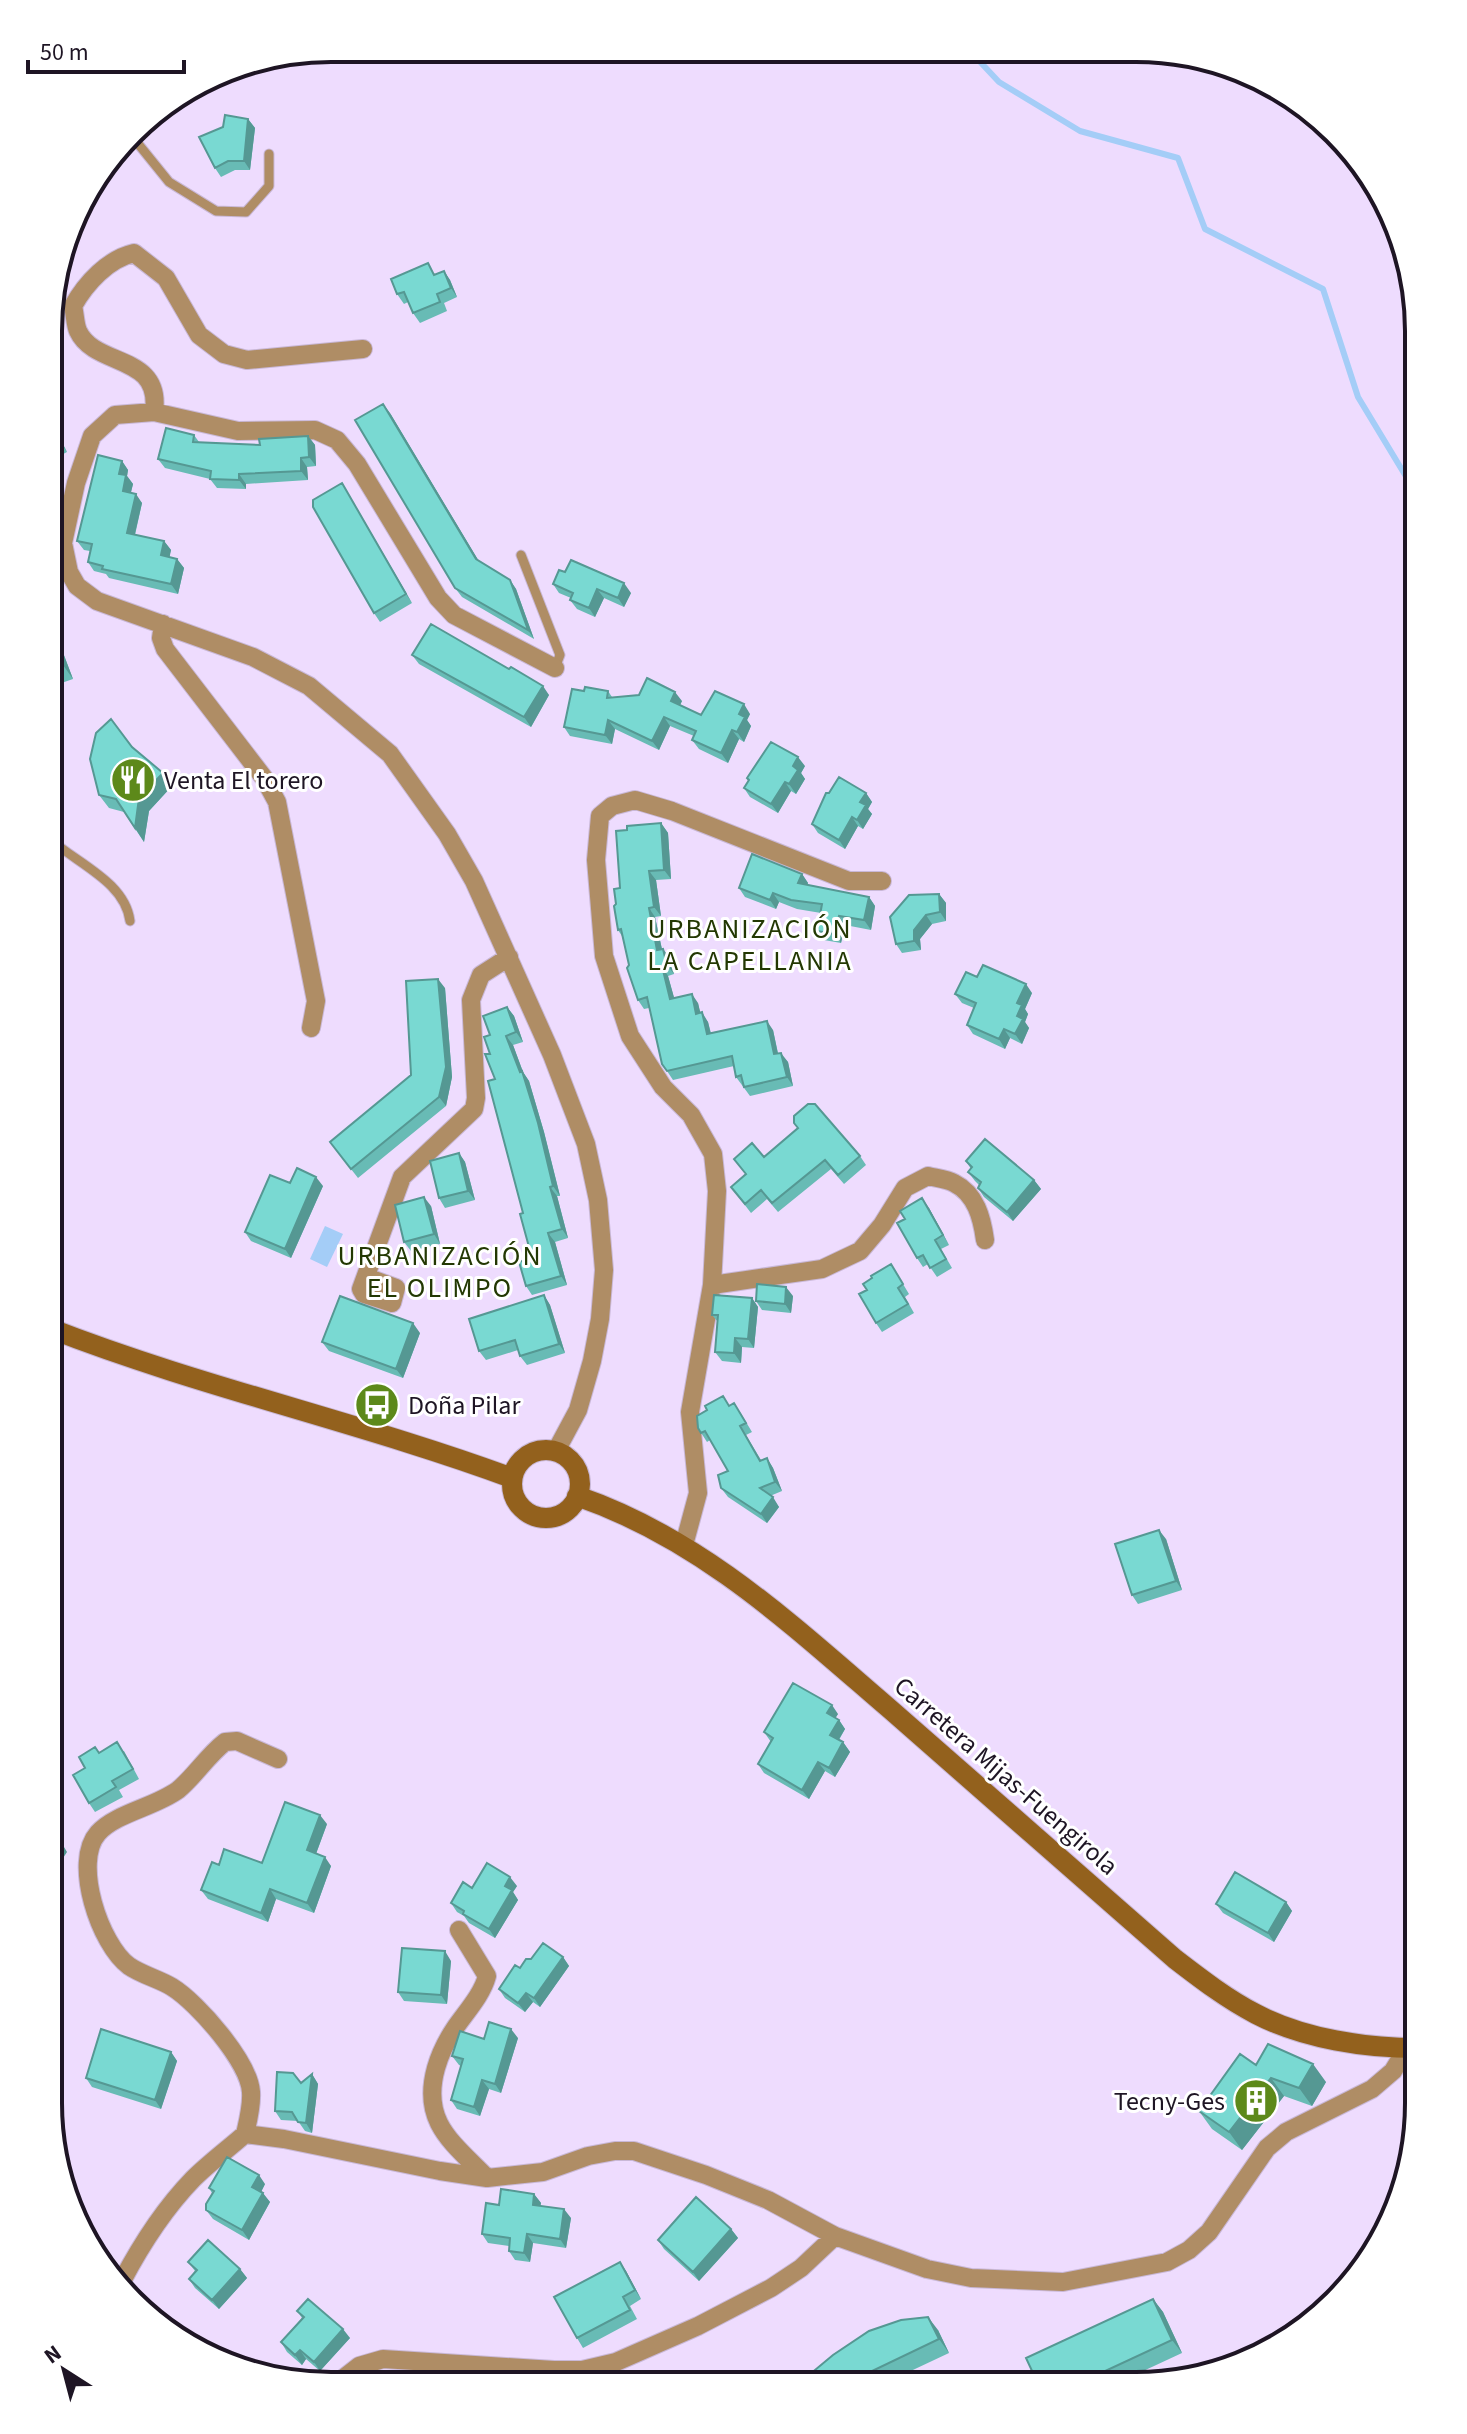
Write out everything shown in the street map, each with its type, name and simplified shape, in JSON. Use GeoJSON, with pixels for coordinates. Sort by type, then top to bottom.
{"type":"FeatureCollection","features":[{"type":"Feature","properties":{"kind":"main road"},"geometry":{"type":"LineString","coordinates":[[62,1333],[113,1353],[317,1414],[512,1478]]}},
{"type":"Feature","properties":{"kind":"main road"},"geometry":{"type":"LineString","coordinates":[[556,1451],[574,1464],[580,1485],[577,1496],[563,1513],[542,1517],[531,1514],[516,1499],[512,1478],[517,1467],[534,1452],[556,1451]]}},
{"type":"Feature","properties":{"kind":"main road","name":"Carretera Mijas-Fuengirola"},"geometry":{"type":"LineString","coordinates":[[577,1496],[615,1509],[684,1545],[729,1574],[781,1615],[1175,1959],[1214,1989],[1258,2015],[1298,2031],[1350,2042],[1404,2047]]}},
{"type":"Feature","properties":{"kind":"street"},"geometry":{"type":"LineString","coordinates":[[154,412],[156,398],[151,383],[132,365],[101,353],[79,333],[73,306],[82,290],[118,257],[134,253],[166,278],[199,335],[224,354],[247,360],[363,349]]}},
{"type":"Feature","properties":{"kind":"street"},"geometry":{"type":"LineString","coordinates":[[555,668],[454,615],[438,598],[357,464],[337,440],[315,430],[238,431],[154,412],[115,415],[92,436],[76,483],[63,543],[69,572],[77,586],[97,601],[253,657],[309,686],[390,754],[447,834],[474,881],[509,957],[552,1055],[586,1144],[598,1200],[604,1270],[600,1319],[578,1410],[556,1451]]}},
{"type":"Feature","properties":{"kind":"street"},"geometry":{"type":"LineString","coordinates":[[62,568],[69,572]]}},
{"type":"Feature","properties":{"kind":"street"},"geometry":{"type":"LineString","coordinates":[[163,624],[161,638],[165,649],[264,778],[277,802],[316,1001],[311,1028]]}},
{"type":"Feature","properties":{"kind":"street"},"geometry":{"type":"LineString","coordinates":[[684,1545],[698,1493],[690,1412],[712,1285],[717,1191],[713,1154],[691,1115],[663,1087],[630,1036],[604,956],[596,860],[600,816],[612,806],[635,800],[672,811],[849,881],[882,881]]}},
{"type":"Feature","properties":{"kind":"street"},"geometry":{"type":"LineString","coordinates":[[366,1277],[402,1177],[474,1109],[471,1000],[481,975],[509,957]]}},
{"type":"Feature","properties":{"kind":"street"},"geometry":{"type":"LineString","coordinates":[[712,1285],[822,1269],[860,1251],[882,1225],[905,1188],[928,1176],[954,1182],[970,1197],[981,1216],[985,1240]]}},
{"type":"Feature","properties":{"kind":"street"},"geometry":{"type":"LineString","coordinates":[[125,2275],[142,2243],[172,2202],[196,2176],[245,2134],[251,2090],[238,2061],[194,2004],[173,1988],[127,1965],[116,1952],[103,1929],[87,1880],[90,1848],[98,1833],[112,1823],[180,1788],[225,1742],[237,1741],[278,1759]]}},
{"type":"Feature","properties":{"kind":"street"},"geometry":{"type":"LineString","coordinates":[[459,1930],[487,1976],[484,1988],[450,2034],[439,2059],[430,2099],[435,2118],[448,2137],[487,2178]]}},
{"type":"Feature","properties":{"kind":"street"},"geometry":{"type":"LineString","coordinates":[[245,2134],[487,2178],[543,2172],[588,2156],[634,2151],[706,2175],[768,2200],[835,2236],[927,2269],[971,2278],[1063,2282],[1167,2262],[1189,2250],[1209,2232],[1267,2148],[1286,2132],[1372,2089],[1404,2058]]}},
{"type":"Feature","properties":{"kind":"street"},"geometry":{"type":"LineString","coordinates":[[351,2372],[359,2366],[383,2359],[473,2367],[568,2370],[616,2362],[698,2326],[771,2288],[801,2268],[835,2236]]}},
{"type":"Feature","properties":{"kind":"lane"},"geometry":{"type":"LineString","coordinates":[[138,144],[169,182],[216,211],[246,212],[269,186],[269,154]]}},
{"type":"Feature","properties":{"kind":"lane"},"geometry":{"type":"LineString","coordinates":[[521,555],[560,655],[555,668]]}},
{"type":"Feature","properties":{"kind":"lane"},"geometry":{"type":"LineString","coordinates":[[62,848],[115,888],[128,905],[130,921]]}},
{"type":"Feature","properties":{"kind":"water"},"geometry":{"type":"Polygon","coordinates":[[[325,1226],[343,1234],[327,1267],[310,1259],[325,1226]]]}},
{"type":"Feature","properties":{"kind":"building"},"geometry":{"type":"Polygon","coordinates":[[[225,115],[248,119],[244,161],[228,161],[215,168],[199,137],[223,127],[225,115]]]}},
{"type":"Feature","properties":{"kind":"building"},"geometry":{"type":"Polygon","coordinates":[[[428,263],[434,275],[444,271],[451,288],[437,294],[440,302],[413,313],[404,292],[397,294],[391,279],[428,263]]]}},
{"type":"Feature","properties":{"kind":"building"},"geometry":{"type":"Polygon","coordinates":[[[383,404],[476,559],[510,580],[528,630],[455,588],[355,420],[383,404]]]}},
{"type":"Feature","properties":{"kind":"building"},"geometry":{"type":"Polygon","coordinates":[[[166,428],[194,435],[193,442],[260,445],[259,439],[308,436],[309,457],[301,458],[301,471],[239,474],[239,480],[210,479],[211,471],[158,459],[166,428]]]}},
{"type":"Feature","properties":{"kind":"building"},"geometry":{"type":"Polygon","coordinates":[[[98,455],[122,461],[119,474],[126,475],[123,491],[136,494],[127,533],[164,541],[161,555],[177,559],[171,584],[102,569],[103,566],[88,562],[92,544],[77,541],[98,455]]]}},
{"type":"Feature","properties":{"kind":"building"},"geometry":{"type":"Polygon","coordinates":[[[342,483],[406,594],[374,613],[313,507],[313,500],[342,483]]]}},
{"type":"Feature","properties":{"kind":"building"},"geometry":{"type":"Polygon","coordinates":[[[571,560],[624,583],[618,598],[597,589],[589,608],[570,600],[573,593],[553,584],[559,570],[565,572],[571,560]]]}},
{"type":"Feature","properties":{"kind":"building"},"geometry":{"type":"Polygon","coordinates":[[[431,624],[543,686],[524,717],[412,655],[431,624]]]}},
{"type":"Feature","properties":{"kind":"building"},"geometry":{"type":"Polygon","coordinates":[[[647,678],[675,692],[671,701],[701,715],[715,691],[744,704],[739,714],[745,717],[737,732],[732,730],[721,753],[692,740],[696,731],[664,717],[652,741],[608,720],[605,735],[564,727],[572,689],[584,691],[585,687],[608,691],[607,698],[639,695],[647,678]]]}},
{"type":"Feature","properties":{"kind":"building","name":"Venta El torero"},"geometry":{"type":"Polygon","coordinates":[[[111,719],[132,747],[163,773],[139,798],[135,828],[116,799],[99,795],[90,759],[96,733],[111,719]]]}},
{"type":"Feature","properties":{"kind":"building"},"geometry":{"type":"Polygon","coordinates":[[[771,742],[798,757],[793,766],[798,770],[789,784],[785,782],[771,804],[744,788],[749,780],[747,778],[771,742]]]}},
{"type":"Feature","properties":{"kind":"building"},"geometry":{"type":"Polygon","coordinates":[[[839,777],[866,793],[860,802],[866,805],[857,820],[852,817],[839,840],[812,824],[826,793],[839,777]]]}},
{"type":"Feature","properties":{"kind":"building"},"geometry":{"type":"Polygon","coordinates":[[[661,823],[664,870],[649,871],[654,907],[649,908],[657,950],[663,949],[667,965],[662,966],[670,999],[692,994],[696,1014],[702,1012],[707,1034],[767,1021],[774,1054],[781,1053],[787,1077],[744,1087],[741,1075],[736,1077],[732,1056],[667,1071],[662,1064],[647,997],[638,1000],[627,968],[629,965],[614,906],[614,889],[620,888],[616,831],[627,830],[627,826],[661,823]]]}},
{"type":"Feature","properties":{"kind":"building"},"geometry":{"type":"Polygon","coordinates":[[[752,854],[802,874],[798,883],[869,897],[864,920],[839,916],[835,934],[817,931],[822,904],[791,900],[773,893],[770,900],[739,888],[752,854]]]}},
{"type":"Feature","properties":{"kind":"building"},"geometry":{"type":"Polygon","coordinates":[[[939,894],[940,912],[926,915],[914,930],[914,941],[896,944],[890,917],[909,895],[939,894]]]}},
{"type":"Feature","properties":{"kind":"building"},"geometry":{"type":"Polygon","coordinates":[[[983,965],[1026,984],[1017,1003],[1022,1005],[1017,1016],[1023,1019],[1015,1034],[1004,1029],[999,1039],[967,1025],[976,1003],[955,994],[966,972],[977,977],[983,965]]]}},
{"type":"Feature","properties":{"kind":"building"},"geometry":{"type":"Polygon","coordinates":[[[438,979],[446,1067],[439,1097],[351,1169],[330,1142],[411,1075],[406,981],[438,979]]]}},
{"type":"Feature","properties":{"kind":"building"},"geometry":{"type":"Polygon","coordinates":[[[507,1007],[516,1032],[506,1036],[522,1071],[538,1123],[553,1186],[550,1187],[562,1229],[548,1233],[561,1276],[526,1286],[519,1262],[532,1258],[488,1081],[495,1079],[485,1054],[490,1054],[484,1037],[490,1035],[483,1016],[507,1007]]]}},
{"type":"Feature","properties":{"kind":"building"},"geometry":{"type":"Polygon","coordinates":[[[808,1104],[815,1104],[860,1156],[838,1175],[825,1160],[772,1203],[761,1190],[745,1204],[731,1187],[746,1174],[734,1159],[752,1143],[764,1157],[798,1128],[794,1116],[808,1104]]]}},
{"type":"Feature","properties":{"kind":"building"},"geometry":{"type":"Polygon","coordinates":[[[985,1139],[1034,1180],[1007,1212],[978,1188],[981,1182],[968,1172],[972,1167],[966,1161],[985,1139]]]}},
{"type":"Feature","properties":{"kind":"building"},"geometry":{"type":"Polygon","coordinates":[[[459,1153],[468,1191],[439,1198],[430,1161],[459,1153]]]}},
{"type":"Feature","properties":{"kind":"building"},"geometry":{"type":"Polygon","coordinates":[[[297,1168],[316,1177],[285,1249],[245,1232],[270,1175],[290,1183],[297,1168]]]}},
{"type":"Feature","properties":{"kind":"building"},"geometry":{"type":"Polygon","coordinates":[[[424,1197],[434,1234],[404,1242],[395,1205],[424,1197]]]}},
{"type":"Feature","properties":{"kind":"building"},"geometry":{"type":"Polygon","coordinates":[[[922,1198],[943,1235],[935,1240],[946,1259],[930,1268],[923,1255],[917,1258],[897,1223],[905,1219],[900,1211],[922,1198]]]}},
{"type":"Feature","properties":{"kind":"building"},"geometry":{"type":"Polygon","coordinates":[[[891,1264],[903,1284],[898,1288],[908,1304],[876,1323],[859,1294],[867,1290],[863,1284],[871,1276],[891,1264]]]}},
{"type":"Feature","properties":{"kind":"building"},"geometry":{"type":"Polygon","coordinates":[[[757,1284],[786,1287],[785,1304],[756,1301],[757,1284]]]}},
{"type":"Feature","properties":{"kind":"building"},"geometry":{"type":"Polygon","coordinates":[[[544,1295],[559,1344],[520,1356],[515,1340],[479,1351],[469,1319],[544,1295]]]}},
{"type":"Feature","properties":{"kind":"building"},"geometry":{"type":"Polygon","coordinates":[[[714,1295],[752,1298],[748,1339],[735,1338],[734,1353],[715,1352],[718,1315],[712,1315],[714,1295]]]}},
{"type":"Feature","properties":{"kind":"building"},"geometry":{"type":"Polygon","coordinates":[[[340,1296],[413,1323],[396,1369],[322,1342],[340,1296]]]}},
{"type":"Feature","properties":{"kind":"building"},"geometry":{"type":"Polygon","coordinates":[[[723,1396],[729,1406],[734,1403],[746,1423],[740,1426],[760,1461],[767,1458],[775,1482],[760,1488],[773,1497],[761,1514],[721,1488],[718,1475],[728,1471],[705,1431],[701,1433],[698,1428],[697,1416],[707,1410],[705,1406],[723,1396]]]}},
{"type":"Feature","properties":{"kind":"building"},"geometry":{"type":"Polygon","coordinates":[[[1159,1530],[1176,1581],[1132,1595],[1115,1544],[1159,1530]]]}},
{"type":"Feature","properties":{"kind":"building"},"geometry":{"type":"Polygon","coordinates":[[[793,1683],[832,1705],[827,1713],[839,1720],[830,1735],[843,1742],[829,1768],[818,1762],[802,1790],[758,1764],[773,1738],[764,1732],[793,1683]]]}},
{"type":"Feature","properties":{"kind":"building"},"geometry":{"type":"Polygon","coordinates":[[[117,1742],[133,1769],[112,1781],[116,1787],[89,1803],[73,1775],[85,1768],[79,1757],[95,1747],[99,1753],[117,1742]]]}},
{"type":"Feature","properties":{"kind":"building"},"geometry":{"type":"Polygon","coordinates":[[[285,1802],[320,1815],[307,1850],[325,1857],[307,1903],[270,1889],[261,1913],[201,1890],[212,1862],[219,1865],[224,1849],[262,1863],[285,1802]]]}},
{"type":"Feature","properties":{"kind":"building"},"geometry":{"type":"Polygon","coordinates":[[[487,1863],[510,1877],[505,1886],[512,1890],[489,1929],[451,1903],[463,1882],[472,1888],[487,1863]]]}},
{"type":"Feature","properties":{"kind":"building"},"geometry":{"type":"Polygon","coordinates":[[[1235,1872],[1286,1902],[1268,1933],[1216,1904],[1235,1872]]]}},
{"type":"Feature","properties":{"kind":"building"},"geometry":{"type":"Polygon","coordinates":[[[543,1943],[563,1957],[534,1998],[526,1993],[518,2003],[499,1989],[515,1965],[520,1968],[543,1943]]]}},
{"type":"Feature","properties":{"kind":"building"},"geometry":{"type":"Polygon","coordinates":[[[402,1948],[445,1951],[441,1995],[398,1992],[402,1948]]]}},
{"type":"Feature","properties":{"kind":"building"},"geometry":{"type":"Polygon","coordinates":[[[489,2022],[511,2029],[495,2084],[482,2080],[474,2107],[451,2100],[463,2059],[452,2056],[460,2031],[484,2039],[489,2022]]]}},
{"type":"Feature","properties":{"kind":"building"},"geometry":{"type":"Polygon","coordinates":[[[101,2029],[171,2052],[155,2100],[86,2078],[101,2029]]]}},
{"type":"Feature","properties":{"kind":"building"},"geometry":{"type":"Polygon","coordinates":[[[1268,2044],[1313,2064],[1299,2088],[1271,2078],[1229,2132],[1199,2111],[1240,2054],[1256,2065],[1268,2044]]]}},
{"type":"Feature","properties":{"kind":"building"},"geometry":{"type":"Polygon","coordinates":[[[277,2072],[293,2073],[301,2083],[312,2074],[306,2123],[298,2122],[292,2112],[275,2111],[277,2072]]]}},
{"type":"Feature","properties":{"kind":"building"},"geometry":{"type":"Polygon","coordinates":[[[227,2157],[259,2175],[252,2187],[263,2193],[242,2230],[206,2210],[214,2191],[209,2188],[227,2157]]]}},
{"type":"Feature","properties":{"kind":"building"},"geometry":{"type":"Polygon","coordinates":[[[501,2189],[534,2194],[533,2205],[564,2209],[560,2239],[527,2234],[524,2253],[509,2251],[510,2238],[482,2234],[486,2203],[499,2205],[501,2189]]]}},
{"type":"Feature","properties":{"kind":"building"},"geometry":{"type":"Polygon","coordinates":[[[696,2197],[731,2229],[693,2272],[658,2240],[696,2197]]]}},
{"type":"Feature","properties":{"kind":"building"},"geometry":{"type":"Polygon","coordinates":[[[208,2240],[240,2269],[212,2300],[189,2279],[197,2270],[188,2262],[208,2240]]]}},
{"type":"Feature","properties":{"kind":"building"},"geometry":{"type":"Polygon","coordinates":[[[620,2262],[635,2290],[623,2297],[630,2310],[577,2338],[554,2297],[620,2262]]]}},
{"type":"Feature","properties":{"kind":"building"},"geometry":{"type":"Polygon","coordinates":[[[308,2299],[343,2329],[314,2362],[300,2350],[295,2355],[281,2342],[304,2317],[297,2311],[308,2299]]]}},
{"type":"Feature","properties":{"kind":"building"},"geometry":{"type":"Polygon","coordinates":[[[1153,2299],[1172,2340],[1103,2372],[1032,2372],[1026,2358],[1153,2299]]]}},
{"type":"Feature","properties":{"kind":"building"},"geometry":{"type":"Polygon","coordinates":[[[928,2317],[939,2339],[870,2372],[813,2372],[869,2331],[901,2320],[928,2317]]]}},
{"type":"Feature","properties":{"kind":"waterway"},"geometry":{"type":"LineString","coordinates":[[980,62],[999,82],[1080,131],[1178,158],[1205,229],[1323,289],[1358,397],[1405,475]]}},
{"type":"Feature","properties":{"kind":"place","name":"Venta El torero"},"geometry":{"type":"Point","coordinates":[133,780]}},
{"type":"Feature","properties":{"kind":"place","name":"Doña Pilar"},"geometry":{"type":"Point","coordinates":[377,1405]}},
{"type":"Feature","properties":{"kind":"place","name":"Tecny-Ges"},"geometry":{"type":"Point","coordinates":[1256,2101]}},
{"type":"Feature","properties":{"kind":"district","name":"URBANIZACIÓN LA CAPELLANIA"},"geometry":{"type":"Point","coordinates":[750,945]}},
{"type":"Feature","properties":{"kind":"district","name":"URBANIZACIÓN EL OLIMPO"},"geometry":{"type":"Point","coordinates":[440,1272]}}]}
